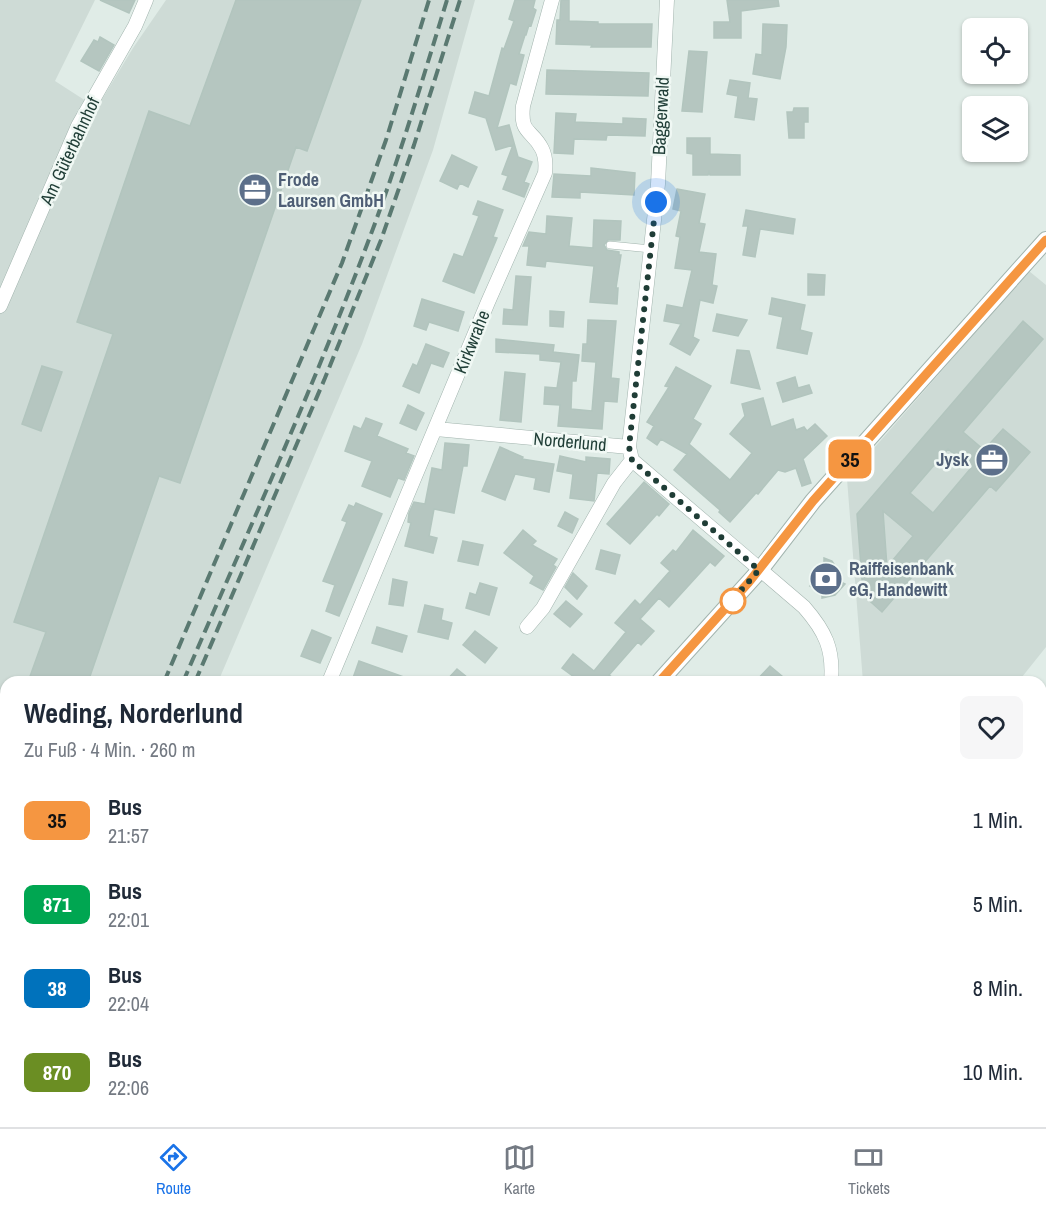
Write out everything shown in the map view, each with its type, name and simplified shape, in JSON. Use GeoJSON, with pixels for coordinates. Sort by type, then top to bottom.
{"type":"FeatureCollection","features":[{"type":"Feature","properties":{"kind":"street","name":"Am Güterbahnhof"},"geometry":{"type":"LineString","coordinates":[[0,306],[78,126],[135,26],[146,0]]}},
{"type":"Feature","properties":{"kind":"street","name":"Kirkwrahe"},"geometry":{"type":"LineString","coordinates":[[332,676],[488,302],[545,173],[546,160],[541,146],[528,133],[522,119],[523,106],[552,0]]}},
{"type":"Feature","properties":{"kind":"street","name":"Baggerwald"},"geometry":{"type":"LineString","coordinates":[[630,453],[658,184],[667,0]]}},
{"type":"Feature","properties":{"kind":"street"},"geometry":{"type":"LineString","coordinates":[[664,676],[759,570],[813,501],[1043,249]]}},
{"type":"Feature","properties":{"kind":"street","name":"Norderlund"},"geometry":{"type":"LineString","coordinates":[[436,429],[630,453],[759,570],[804,607],[820,626],[826,639],[831,676]]}},
{"type":"Feature","properties":{"kind":"street"},"geometry":{"type":"LineString","coordinates":[[527,627],[543,608],[630,453]]}},
{"type":"Feature","properties":{"kind":"lane"},"geometry":{"type":"LineString","coordinates":[[610,245],[651,249]]}},
{"type":"Feature","properties":{"kind":"shaded area"},"geometry":{"type":"Polygon","coordinates":[[[0,0],[95,0],[55,81],[98,106],[133,48],[166,0],[475,0],[433,150],[362,344],[221,676],[0,676],[0,0]]]}},
{"type":"Feature","properties":{"kind":"shaded area"},"geometry":{"type":"Polygon","coordinates":[[[1029,271],[1046,285],[1046,647],[1023,676],[863,676],[847,479],[1029,271]]]}},
{"type":"Feature","properties":{"kind":"building"},"geometry":{"type":"Polygon","coordinates":[[[100,0],[135,0],[129,13],[100,0]]]}},
{"type":"Feature","properties":{"kind":"building"},"geometry":{"type":"Polygon","coordinates":[[[236,0],[361,0],[307,151],[296,147],[180,483],[159,476],[90,676],[30,676],[46,632],[14,622],[113,334],[77,322],[149,111],[190,126],[236,0]]]}},
{"type":"Feature","properties":{"kind":"building"},"geometry":{"type":"Polygon","coordinates":[[[515,0],[535,0],[533,8],[536,10],[519,54],[524,55],[516,85],[510,83],[497,128],[509,125],[518,157],[532,162],[524,182],[529,184],[524,197],[503,189],[508,176],[502,174],[513,145],[496,150],[486,118],[469,113],[475,92],[489,96],[502,48],[504,49],[514,21],[509,19],[515,0]]]}},
{"type":"Feature","properties":{"kind":"building"},"geometry":{"type":"Polygon","coordinates":[[[561,0],[569,0],[569,21],[598,22],[598,24],[652,24],[651,47],[591,47],[592,45],[556,44],[561,0]]]}},
{"type":"Feature","properties":{"kind":"building"},"geometry":{"type":"Polygon","coordinates":[[[727,0],[778,0],[779,6],[741,11],[741,38],[714,38],[714,22],[730,22],[727,0]]]}},
{"type":"Feature","properties":{"kind":"building"},"geometry":{"type":"Polygon","coordinates":[[[763,24],[787,25],[786,47],[780,79],[753,74],[756,54],[762,55],[763,24]]]}},
{"type":"Feature","properties":{"kind":"building"},"geometry":{"type":"Polygon","coordinates":[[[100,37],[114,45],[99,71],[81,61],[94,40],[98,42],[100,37]]]}},
{"type":"Feature","properties":{"kind":"building"},"geometry":{"type":"Polygon","coordinates":[[[689,51],[707,52],[702,112],[682,111],[689,51]]]}},
{"type":"Feature","properties":{"kind":"building"},"geometry":{"type":"Polygon","coordinates":[[[547,70],[649,73],[648,96],[546,94],[547,70]]]}},
{"type":"Feature","properties":{"kind":"building"},"geometry":{"type":"Polygon","coordinates":[[[730,80],[750,83],[748,98],[757,99],[754,120],[735,117],[738,96],[727,94],[730,80]]]}},
{"type":"Feature","properties":{"kind":"building"},"geometry":{"type":"Polygon","coordinates":[[[794,108],[808,108],[808,122],[804,122],[804,138],[789,138],[787,112],[793,112],[794,108]]]}},
{"type":"Feature","properties":{"kind":"building"},"geometry":{"type":"Polygon","coordinates":[[[556,113],[576,114],[575,122],[623,124],[623,118],[646,119],[645,136],[607,135],[606,140],[574,139],[573,154],[554,153],[556,113]]]}},
{"type":"Feature","properties":{"kind":"building"},"geometry":{"type":"Polygon","coordinates":[[[687,138],[710,138],[710,154],[740,155],[740,175],[710,175],[709,172],[708,175],[693,175],[693,154],[687,153],[687,138]]]}},
{"type":"Feature","properties":{"kind":"building"},"geometry":{"type":"Polygon","coordinates":[[[452,155],[477,167],[468,187],[460,183],[457,189],[440,181],[452,155]]]}},
{"type":"Feature","properties":{"kind":"building"},"geometry":{"type":"Polygon","coordinates":[[[591,168],[635,173],[634,195],[580,192],[580,198],[552,197],[554,174],[591,176],[591,168]]]}},
{"type":"Feature","properties":{"kind":"building"},"geometry":{"type":"Polygon","coordinates":[[[677,189],[705,194],[699,223],[705,224],[699,252],[716,254],[712,285],[717,286],[713,303],[700,300],[693,337],[699,340],[690,355],[670,344],[681,324],[664,321],[667,305],[683,308],[692,270],[675,268],[680,237],[676,236],[681,211],[673,209],[677,189]]]}},
{"type":"Feature","properties":{"kind":"building"},"geometry":{"type":"Polygon","coordinates":[[[478,201],[503,210],[493,237],[497,238],[474,293],[443,281],[454,254],[463,257],[479,216],[473,214],[478,201]]]}},
{"type":"Feature","properties":{"kind":"building"},"geometry":{"type":"Polygon","coordinates":[[[746,210],[795,219],[793,234],[760,229],[755,257],[743,255],[748,226],[743,226],[746,210]]]}},
{"type":"Feature","properties":{"kind":"building"},"geometry":{"type":"Polygon","coordinates":[[[547,216],[572,218],[569,246],[593,248],[594,220],[621,221],[620,240],[608,240],[604,245],[607,250],[619,252],[621,255],[616,288],[618,288],[617,304],[590,302],[594,266],[546,261],[545,267],[527,265],[529,246],[523,246],[529,232],[546,234],[547,216]]]}},
{"type":"Feature","properties":{"kind":"building"},"geometry":{"type":"Polygon","coordinates":[[[808,274],[825,275],[824,295],[808,295],[808,274]]]}},
{"type":"Feature","properties":{"kind":"building"},"geometry":{"type":"Polygon","coordinates":[[[516,276],[531,277],[527,325],[503,324],[504,309],[513,310],[516,276]]]}},
{"type":"Feature","properties":{"kind":"building"},"geometry":{"type":"Polygon","coordinates":[[[772,298],[805,305],[800,330],[812,333],[807,354],[777,348],[783,317],[769,314],[772,298]]]}},
{"type":"Feature","properties":{"kind":"building"},"geometry":{"type":"Polygon","coordinates":[[[422,299],[464,312],[458,331],[429,322],[426,330],[414,326],[422,299]]]}},
{"type":"Feature","properties":{"kind":"building"},"geometry":{"type":"Polygon","coordinates":[[[550,311],[564,312],[563,327],[550,326],[550,311]]]}},
{"type":"Feature","properties":{"kind":"building"},"geometry":{"type":"Polygon","coordinates":[[[717,314],[747,320],[738,336],[713,331],[717,314]]]}},
{"type":"Feature","properties":{"kind":"building"},"geometry":{"type":"Polygon","coordinates":[[[588,320],[616,321],[611,378],[619,379],[617,402],[604,401],[602,429],[558,426],[560,405],[544,404],[545,387],[557,388],[561,362],[540,360],[540,354],[496,352],[496,339],[554,345],[553,352],[579,355],[576,381],[572,381],[571,409],[592,411],[596,362],[582,361],[583,344],[587,344],[588,320]]]}},
{"type":"Feature","properties":{"kind":"building","name":"Jysk"},"geometry":{"type":"Polygon","coordinates":[[[1023,321],[1043,339],[963,432],[984,450],[1003,429],[1030,452],[996,491],[990,486],[882,612],[863,595],[870,587],[862,580],[857,514],[1023,321]],[[948,449],[910,493],[933,513],[971,468],[948,449]],[[883,511],[887,567],[913,536],[883,511]]]}},
{"type":"Feature","properties":{"kind":"building"},"geometry":{"type":"Polygon","coordinates":[[[426,344],[449,353],[443,367],[431,363],[419,393],[403,386],[413,364],[417,366],[426,344]]]}},
{"type":"Feature","properties":{"kind":"building"},"geometry":{"type":"Polygon","coordinates":[[[737,350],[749,351],[760,389],[731,383],[737,350]]]}},
{"type":"Feature","properties":{"kind":"building"},"geometry":{"type":"Polygon","coordinates":[[[42,366],[62,372],[41,431],[22,424],[42,366]]]}},
{"type":"Feature","properties":{"kind":"building"},"geometry":{"type":"Polygon","coordinates":[[[676,367],[711,386],[693,419],[701,424],[689,444],[730,480],[752,453],[730,434],[745,416],[742,404],[763,398],[771,427],[793,419],[796,430],[804,427],[807,431],[815,424],[827,436],[803,459],[811,483],[802,486],[796,468],[785,472],[778,470],[730,522],[719,512],[720,510],[674,470],[687,454],[661,439],[657,445],[647,438],[654,426],[647,422],[669,387],[665,386],[676,367]]]}},
{"type":"Feature","properties":{"kind":"building"},"geometry":{"type":"Polygon","coordinates":[[[505,372],[525,374],[521,422],[500,420],[505,372]]]}},
{"type":"Feature","properties":{"kind":"building"},"geometry":{"type":"Polygon","coordinates":[[[795,377],[798,388],[809,385],[812,393],[783,402],[777,383],[795,377]]]}},
{"type":"Feature","properties":{"kind":"building"},"geometry":{"type":"Polygon","coordinates":[[[408,405],[424,413],[416,430],[400,423],[408,405]]]}},
{"type":"Feature","properties":{"kind":"building"},"geometry":{"type":"Polygon","coordinates":[[[366,418],[382,424],[377,436],[408,449],[406,453],[414,456],[404,480],[398,478],[390,497],[362,486],[372,461],[345,451],[354,426],[361,429],[366,418]]]}},
{"type":"Feature","properties":{"kind":"building"},"geometry":{"type":"Polygon","coordinates":[[[445,443],[469,445],[467,466],[463,466],[454,513],[434,509],[429,536],[437,538],[433,553],[405,546],[411,523],[408,522],[409,513],[414,502],[425,504],[432,468],[442,470],[445,443]]]}},
{"type":"Feature","properties":{"kind":"building"},"geometry":{"type":"Polygon","coordinates":[[[500,447],[523,457],[522,459],[554,464],[549,492],[534,489],[536,478],[515,474],[505,500],[482,491],[500,447]]]}},
{"type":"Feature","properties":{"kind":"building"},"geometry":{"type":"Polygon","coordinates":[[[560,456],[586,462],[586,457],[610,459],[609,474],[597,473],[594,501],[570,498],[573,474],[557,471],[560,456]]]}},
{"type":"Feature","properties":{"kind":"building"},"geometry":{"type":"Polygon","coordinates":[[[644,482],[669,504],[630,544],[607,524],[644,482]]]}},
{"type":"Feature","properties":{"kind":"building"},"geometry":{"type":"Polygon","coordinates":[[[356,503],[382,514],[339,616],[326,611],[335,585],[323,581],[347,522],[342,520],[349,505],[354,507],[356,503]]]}},
{"type":"Feature","properties":{"kind":"building"},"geometry":{"type":"Polygon","coordinates":[[[565,512],[578,519],[572,533],[558,526],[565,512]]]}},
{"type":"Feature","properties":{"kind":"building"},"geometry":{"type":"Polygon","coordinates":[[[523,530],[536,541],[532,545],[557,559],[553,565],[556,567],[543,590],[530,583],[534,576],[504,553],[523,530]]]}},
{"type":"Feature","properties":{"kind":"building"},"geometry":{"type":"Polygon","coordinates":[[[693,530],[724,556],[715,566],[710,562],[669,607],[659,598],[640,619],[654,631],[641,645],[638,642],[610,676],[573,676],[562,668],[573,654],[594,671],[626,632],[615,623],[635,600],[640,605],[670,571],[661,563],[673,550],[676,552],[693,530]]]}},
{"type":"Feature","properties":{"kind":"building"},"geometry":{"type":"Polygon","coordinates":[[[463,541],[483,545],[478,565],[458,561],[463,541]]]}},
{"type":"Feature","properties":{"kind":"building"},"geometry":{"type":"Polygon","coordinates":[[[601,550],[620,555],[615,574],[596,569],[601,550]]]}},
{"type":"Feature","properties":{"kind":"building","name":"Raiffeisenbank eG, Handewitt"},"geometry":{"type":"Polygon","coordinates":[[[824,558],[832,561],[837,569],[837,580],[845,584],[835,595],[822,598],[822,592],[810,586],[815,581],[814,570],[824,564],[824,558]]]}},
{"type":"Feature","properties":{"kind":"building"},"geometry":{"type":"Polygon","coordinates":[[[573,573],[587,586],[577,599],[565,587],[573,573]]]}},
{"type":"Feature","properties":{"kind":"building"},"geometry":{"type":"Polygon","coordinates":[[[393,579],[407,582],[403,606],[389,604],[393,579]]]}},
{"type":"Feature","properties":{"kind":"building"},"geometry":{"type":"Polygon","coordinates":[[[480,583],[497,588],[489,615],[466,608],[470,593],[476,595],[480,583]]]}},
{"type":"Feature","properties":{"kind":"building"},"geometry":{"type":"Polygon","coordinates":[[[566,601],[582,614],[570,627],[554,614],[566,601]]]}},
{"type":"Feature","properties":{"kind":"building"},"geometry":{"type":"Polygon","coordinates":[[[425,605],[443,609],[441,620],[452,623],[448,639],[418,632],[425,605]]]}},
{"type":"Feature","properties":{"kind":"building"},"geometry":{"type":"Polygon","coordinates":[[[377,627],[407,636],[402,652],[372,643],[377,627]]]}},
{"type":"Feature","properties":{"kind":"building"},"geometry":{"type":"Polygon","coordinates":[[[312,630],[331,638],[320,663],[301,656],[312,630]]]}},
{"type":"Feature","properties":{"kind":"building"},"geometry":{"type":"Polygon","coordinates":[[[475,631],[497,648],[485,663],[463,645],[475,631]]]}},
{"type":"Feature","properties":{"kind":"building"},"geometry":{"type":"Polygon","coordinates":[[[359,661],[401,676],[354,676],[359,661]]]}},
{"type":"Feature","properties":{"kind":"building"},"geometry":{"type":"Polygon","coordinates":[[[770,666],[782,676],[761,676],[770,666]]]}},
{"type":"Feature","properties":{"kind":"building"},"geometry":{"type":"Polygon","coordinates":[[[457,669],[466,676],[451,676],[457,669]]]}},
{"type":"Feature","properties":{"kind":"railway"},"geometry":{"type":"LineString","coordinates":[[167,676],[342,263],[386,140],[429,0]]}},
{"type":"Feature","properties":{"kind":"railway"},"geometry":{"type":"LineString","coordinates":[[186,676],[347,298],[389,182],[447,0]]}},
{"type":"Feature","properties":{"kind":"railway"},"geometry":{"type":"LineString","coordinates":[[198,676],[325,378],[381,240],[460,0]]}},
{"type":"Feature","properties":{"kind":"bus line","name":"35"},"geometry":{"type":"LineString","coordinates":[[664,676],[749,582],[813,501],[1046,240]]}},
{"type":"Feature","properties":{"kind":"place","name":"Frode Laursen GmbH"},"geometry":{"type":"Point","coordinates":[255,190]}},
{"type":"Feature","properties":{"kind":"place","name":"Jysk"},"geometry":{"type":"Point","coordinates":[992,460]}},
{"type":"Feature","properties":{"kind":"place","name":"Raiffeisenbank eG, Handewitt"},"geometry":{"type":"Point","coordinates":[826,579]}},
{"type":"Feature","properties":{"kind":"route"},"geometry":{"type":"LineString","coordinates":[[656,202],[629,447],[632,460],[759,570],[729,604],[733,601]]}}]}
